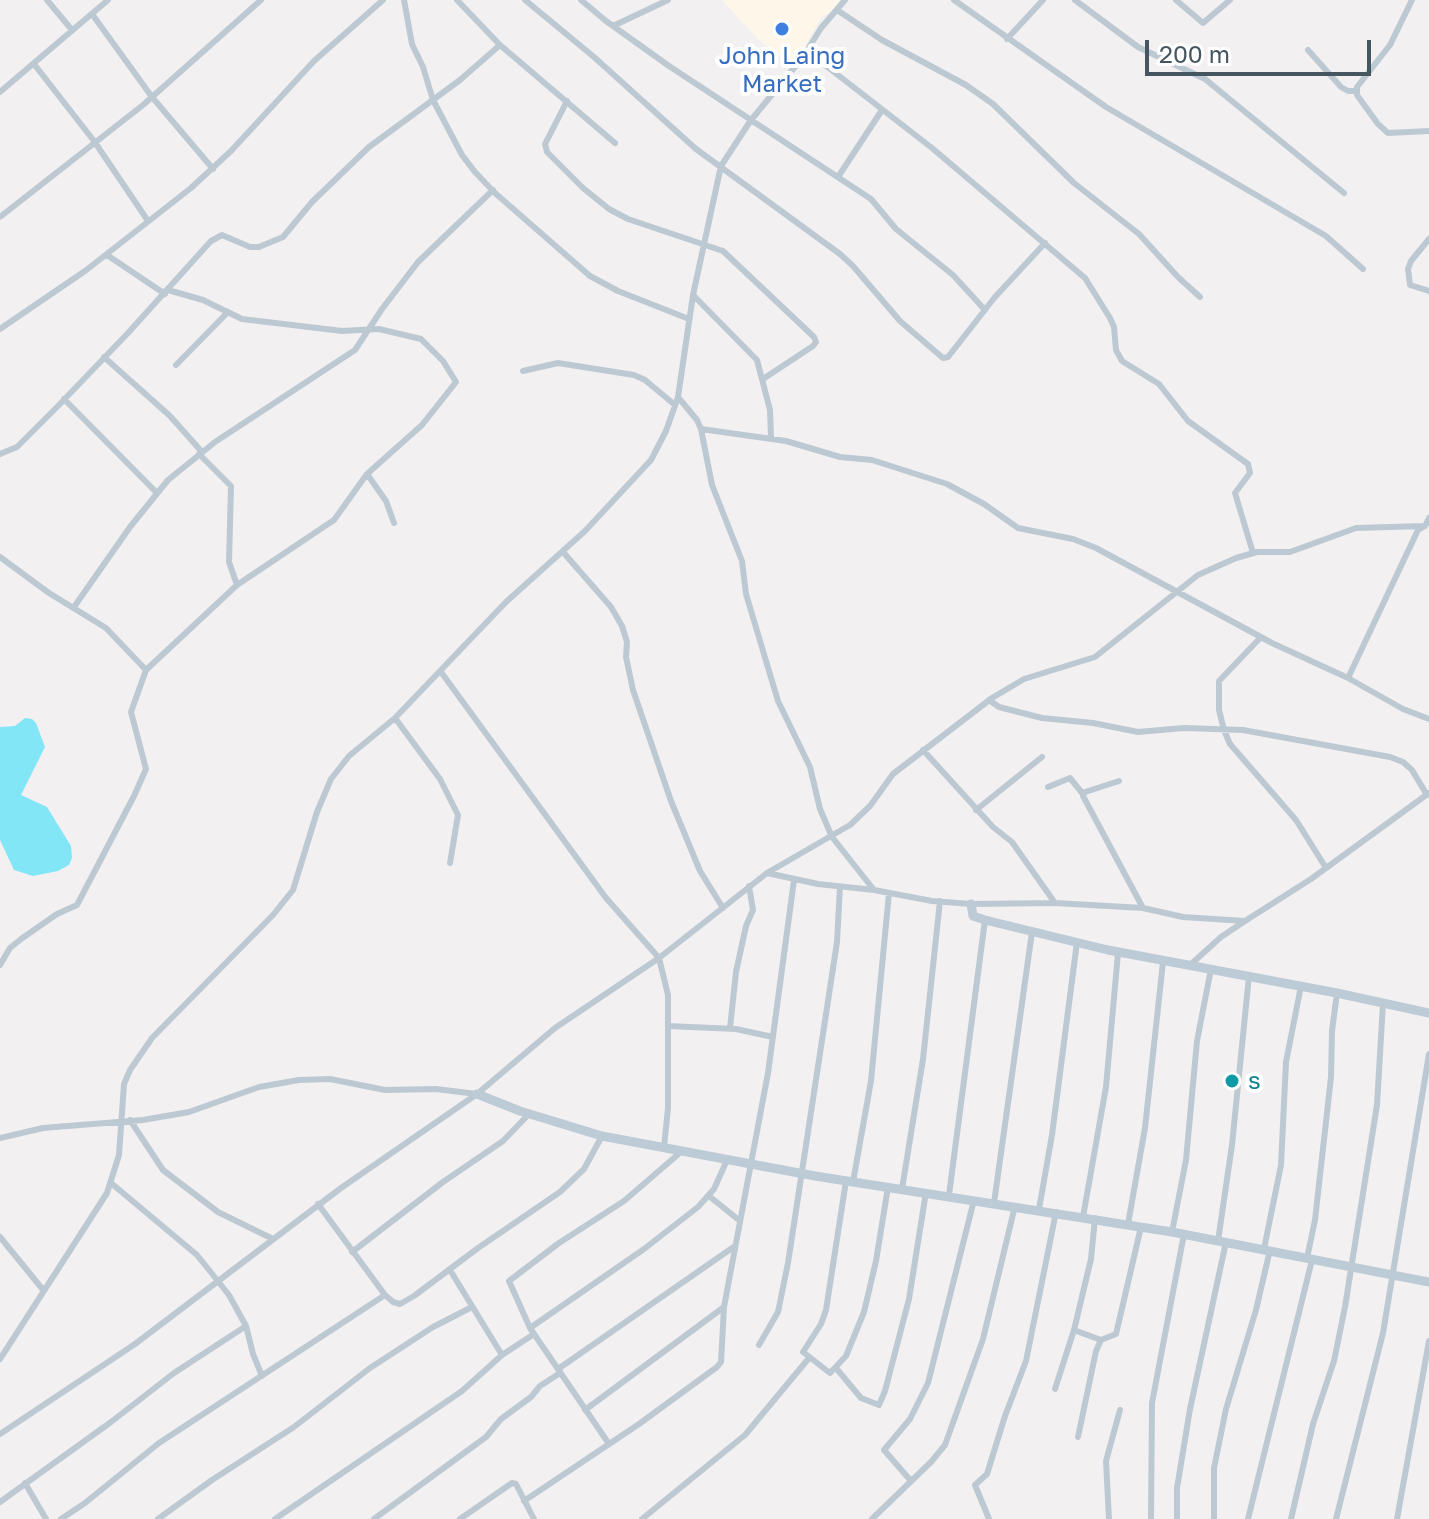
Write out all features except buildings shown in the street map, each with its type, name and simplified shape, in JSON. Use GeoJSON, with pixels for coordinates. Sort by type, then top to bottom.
{"type":"FeatureCollection","features":[{"type":"Feature","properties":{"kind":"street"},"geometry":{"type":"LineString","coordinates":[[47,0],[72,30]]}},
{"type":"Feature","properties":{"kind":"street"},"geometry":{"type":"LineString","coordinates":[[0,217],[152,97],[261,0]]}},
{"type":"Feature","properties":{"kind":"street"},"geometry":{"type":"LineString","coordinates":[[0,329],[107,255],[213,169],[314,61],[383,0]]}},
{"type":"Feature","properties":{"kind":"street"},"geometry":{"type":"LineString","coordinates":[[404,0],[412,44],[433,100],[462,155],[493,190],[590,276],[618,291],[689,319]]}},
{"type":"Feature","properties":{"kind":"street"},"geometry":{"type":"LineString","coordinates":[[457,0],[500,45],[615,143]]}},
{"type":"Feature","properties":{"kind":"street"},"geometry":{"type":"LineString","coordinates":[[525,0],[687,141],[840,254],[900,321],[943,358],[948,357],[1045,243]]}},
{"type":"Feature","properties":{"kind":"street"},"geometry":{"type":"LineString","coordinates":[[581,0],[613,26],[871,199],[896,229],[953,275],[985,310]]}},
{"type":"Feature","properties":{"kind":"street"},"geometry":{"type":"LineString","coordinates":[[613,26],[668,0]]}},
{"type":"Feature","properties":{"kind":"street"},"geometry":{"type":"LineString","coordinates":[[0,1359],[84,1231],[111,1183],[119,1155],[124,1084],[139,1055],[177,1010],[293,890],[317,812],[331,779],[349,756],[395,718],[506,602],[563,552],[651,460],[678,397],[693,295],[721,166],[751,120],[845,0]]}},
{"type":"Feature","properties":{"kind":"street"},"geometry":{"type":"LineString","coordinates":[[954,0],[1106,107],[1326,236],[1363,269]]}},
{"type":"Feature","properties":{"kind":"street"},"geometry":{"type":"LineString","coordinates":[[1007,39],[1043,0]]}},
{"type":"Feature","properties":{"kind":"street"},"geometry":{"type":"LineString","coordinates":[[1075,0],[1138,47],[1205,79],[1344,193]]}},
{"type":"Feature","properties":{"kind":"street"},"geometry":{"type":"LineString","coordinates":[[1176,0],[1203,23],[1230,0]]}},
{"type":"Feature","properties":{"kind":"street"},"geometry":{"type":"LineString","coordinates":[[1412,0],[1390,45],[1356,91],[1378,124],[1388,133],[1429,131]]}},
{"type":"Feature","properties":{"kind":"street"},"geometry":{"type":"LineString","coordinates":[[0,79],[3,90],[105,1]]}},
{"type":"Feature","properties":{"kind":"street"},"geometry":{"type":"LineString","coordinates":[[837,10],[882,40],[966,85],[993,104],[1074,183],[1139,234],[1200,297]]}},
{"type":"Feature","properties":{"kind":"street"},"geometry":{"type":"LineString","coordinates":[[92,14],[152,97],[213,169]]}},
{"type":"Feature","properties":{"kind":"street"},"geometry":{"type":"LineString","coordinates":[[0,454],[17,447],[211,241],[222,235],[250,247],[268,245],[283,237],[312,202],[360,155],[500,45]]}},
{"type":"Feature","properties":{"kind":"street"},"geometry":{"type":"LineString","coordinates":[[1308,50],[1341,87],[1356,91]]}},
{"type":"Feature","properties":{"kind":"street"},"geometry":{"type":"LineString","coordinates":[[807,51],[932,148],[1080,272],[1104,306],[1114,327],[1116,350],[1122,361],[1159,384],[1188,421],[1248,464],[1250,473],[1235,493],[1253,553]]}},
{"type":"Feature","properties":{"kind":"street"},"geometry":{"type":"LineString","coordinates":[[34,64],[94,141],[148,221]]}},
{"type":"Feature","properties":{"kind":"street"},"geometry":{"type":"LineString","coordinates":[[567,101],[545,144],[547,152],[583,188],[609,209],[648,227],[723,251],[814,337],[816,342],[813,346],[763,379]]}},
{"type":"Feature","properties":{"kind":"street"},"geometry":{"type":"LineString","coordinates":[[838,177],[882,110]]}},
{"type":"Feature","properties":{"kind":"street"},"geometry":{"type":"LineString","coordinates":[[74,607],[157,493],[178,471],[355,350],[418,262],[493,190]]}},
{"type":"Feature","properties":{"kind":"street"},"geometry":{"type":"LineString","coordinates":[[1429,239],[1408,269],[1410,285],[1429,291]]}},
{"type":"Feature","properties":{"kind":"street"},"geometry":{"type":"LineString","coordinates":[[0,965],[10,948],[21,939],[57,914],[77,905],[134,796],[146,769],[131,712],[146,670],[237,585],[334,520],[367,474],[422,425],[456,382],[425,341],[369,329],[342,331],[242,319],[203,300],[166,292],[107,255]]}},
{"type":"Feature","properties":{"kind":"street"},"geometry":{"type":"LineString","coordinates":[[693,295],[757,360],[770,410],[771,438]]}},
{"type":"Feature","properties":{"kind":"street"},"geometry":{"type":"LineString","coordinates":[[176,365],[228,312]]}},
{"type":"Feature","properties":{"kind":"street"},"geometry":{"type":"LineString","coordinates":[[104,357],[170,416],[231,486],[229,562],[237,585]]}},
{"type":"Feature","properties":{"kind":"street"},"geometry":{"type":"LineString","coordinates":[[523,371],[558,363],[634,375],[645,380],[675,405]]}},
{"type":"Feature","properties":{"kind":"street"},"geometry":{"type":"LineString","coordinates":[[678,397],[701,429],[712,485],[742,561],[748,602],[778,701],[810,767],[820,809],[832,837],[874,890]]}},
{"type":"Feature","properties":{"kind":"street"},"geometry":{"type":"LineString","coordinates":[[64,399],[157,493]]}},
{"type":"Feature","properties":{"kind":"street"},"geometry":{"type":"LineString","coordinates":[[701,429],[807,445],[840,457],[872,460],[947,484],[984,504],[1018,528],[1073,539],[1096,548],[1261,637],[1429,719]]}},
{"type":"Feature","properties":{"kind":"street"},"geometry":{"type":"LineString","coordinates":[[367,474],[379,488],[394,523]]}},
{"type":"Feature","properties":{"kind":"street"},"geometry":{"type":"LineString","coordinates":[[1348,678],[1418,530],[1425,526],[1429,518]]}},
{"type":"Feature","properties":{"kind":"street"},"geometry":{"type":"LineString","coordinates":[[0,1434],[135,1344],[318,1204],[477,1094],[555,1028],[659,958],[767,873],[832,837],[863,813],[893,774],[989,700],[1024,679],[1095,657],[1208,569],[1253,553],[1290,552],[1356,528],[1425,526]]}},
{"type":"Feature","properties":{"kind":"street"},"geometry":{"type":"LineString","coordinates":[[563,552],[611,607],[622,626],[633,690],[658,766],[700,871],[723,908]]}},
{"type":"Feature","properties":{"kind":"street"},"geometry":{"type":"LineString","coordinates":[[0,557],[49,593],[106,628],[146,670]]}},
{"type":"Feature","properties":{"kind":"street"},"geometry":{"type":"LineString","coordinates":[[1261,637],[1219,681],[1219,710],[1224,730],[1230,744],[1296,820],[1326,868]]}},
{"type":"Feature","properties":{"kind":"street"},"geometry":{"type":"LineString","coordinates":[[441,672],[606,898],[659,958],[667,983],[668,1117],[664,1147]]}},
{"type":"Feature","properties":{"kind":"street"},"geometry":{"type":"LineString","coordinates":[[989,700],[999,707],[1042,718],[1093,723],[1138,732],[1184,728],[1268,733],[1390,757],[1412,770],[1428,794],[1326,868],[1212,943],[1189,967]]}},
{"type":"Feature","properties":{"kind":"street"},"geometry":{"type":"LineString","coordinates":[[395,718],[440,779],[458,815],[450,863]]}},
{"type":"Feature","properties":{"kind":"street"},"geometry":{"type":"LineString","coordinates":[[923,750],[976,810],[1012,842],[1055,903]]}},
{"type":"Feature","properties":{"kind":"street"},"geometry":{"type":"LineString","coordinates":[[976,810],[1042,757]]}},
{"type":"Feature","properties":{"kind":"street"},"geometry":{"type":"LineString","coordinates":[[1048,787],[1067,777],[1083,794],[1143,908]]}},
{"type":"Feature","properties":{"kind":"street"},"geometry":{"type":"LineString","coordinates":[[1083,794],[1119,781]]}},
{"type":"Feature","properties":{"kind":"street"},"geometry":{"type":"LineString","coordinates":[[767,873],[794,880],[940,901],[1143,908],[1183,917],[1245,921]]}},
{"type":"Feature","properties":{"kind":"street"},"geometry":{"type":"LineString","coordinates":[[524,1501],[717,1367],[722,1354],[724,1307],[773,1037],[794,880]]}},
{"type":"Feature","properties":{"kind":"street"},"geometry":{"type":"LineString","coordinates":[[730,1028],[736,972],[746,926],[753,910],[749,886]]}},
{"type":"Feature","properties":{"kind":"street"},"geometry":{"type":"LineString","coordinates":[[759,1345],[776,1319],[780,1305],[837,942],[840,887]]}},
{"type":"Feature","properties":{"kind":"street"},"geometry":{"type":"LineString","coordinates":[[888,1187],[864,1312],[851,1346],[830,1373],[803,1352],[826,1310],[874,1058],[889,893]]}},
{"type":"Feature","properties":{"kind":"street"},"geometry":{"type":"LineString","coordinates":[[902,1189],[923,1059],[940,901]]}},
{"type":"Feature","properties":{"kind":"street"},"geometry":{"type":"LineString","coordinates":[[971,904],[972,915],[985,920],[1118,953],[1429,1013]]}},
{"type":"Feature","properties":{"kind":"street"},"geometry":{"type":"LineString","coordinates":[[949,1195],[985,920]]}},
{"type":"Feature","properties":{"kind":"street"},"geometry":{"type":"LineString","coordinates":[[994,1203],[1032,932]]}},
{"type":"Feature","properties":{"kind":"street"},"geometry":{"type":"LineString","coordinates":[[1039,1209],[1052,1135],[1077,942]]}},
{"type":"Feature","properties":{"kind":"street"},"geometry":{"type":"LineString","coordinates":[[1083,1217],[1106,1087],[1118,953]]}},
{"type":"Feature","properties":{"kind":"street"},"geometry":{"type":"LineString","coordinates":[[1128,1224],[1145,1128],[1163,962]]}},
{"type":"Feature","properties":{"kind":"street"},"geometry":{"type":"LineString","coordinates":[[1172,1232],[1186,1160],[1197,1041],[1211,969]]}},
{"type":"Feature","properties":{"kind":"street"},"geometry":{"type":"LineString","coordinates":[[1177,1519],[1177,1488],[1222,1242],[1249,976]]}},
{"type":"Feature","properties":{"kind":"street"},"geometry":{"type":"LineString","coordinates":[[1214,1519],[1214,1468],[1226,1409],[1256,1310],[1281,1165],[1286,1062],[1301,986]]}},
{"type":"Feature","properties":{"kind":"street"},"geometry":{"type":"LineString","coordinates":[[1248,1519],[1309,1259],[1331,1077],[1337,993]]}},
{"type":"Feature","properties":{"kind":"street"},"geometry":{"type":"LineString","coordinates":[[1291,1519],[1313,1424],[1334,1361],[1351,1267],[1377,1105],[1378,1047],[1383,1003]]}},
{"type":"Feature","properties":{"kind":"street"},"geometry":{"type":"LineString","coordinates":[[668,1026],[730,1028],[773,1037]]}},
{"type":"Feature","properties":{"kind":"street"},"geometry":{"type":"LineString","coordinates":[[1336,1519],[1395,1276],[1429,1054]]}},
{"type":"Feature","properties":{"kind":"street"},"geometry":{"type":"LineString","coordinates":[[0,1138],[43,1128],[189,1112],[259,1087],[299,1080],[330,1079],[395,1090],[436,1089],[477,1094],[602,1136],[850,1181],[1095,1218],[1429,1282]]}},
{"type":"Feature","properties":{"kind":"street"},"geometry":{"type":"LineString","coordinates":[[352,1252],[455,1173],[503,1141],[529,1114]]}},
{"type":"Feature","properties":{"kind":"street"},"geometry":{"type":"LineString","coordinates":[[130,1120],[163,1170],[218,1212],[273,1239]]}},
{"type":"Feature","properties":{"kind":"street"},"geometry":{"type":"LineString","coordinates":[[318,1204],[385,1295],[396,1304],[404,1302],[560,1192],[584,1169],[602,1136]]}},
{"type":"Feature","properties":{"kind":"street"},"geometry":{"type":"LineString","coordinates":[[609,1444],[532,1331],[509,1281],[559,1243],[624,1201],[682,1151]]}},
{"type":"Feature","properties":{"kind":"street"},"geometry":{"type":"LineString","coordinates":[[275,1519],[462,1391],[532,1331],[690,1213],[709,1196],[727,1160]]}},
{"type":"Feature","properties":{"kind":"street"},"geometry":{"type":"LineString","coordinates":[[111,1183],[197,1255],[239,1310],[262,1376]]}},
{"type":"Feature","properties":{"kind":"street"},"geometry":{"type":"LineString","coordinates":[[836,1368],[861,1398],[879,1405],[909,1299],[926,1192]]}},
{"type":"Feature","properties":{"kind":"street"},"geometry":{"type":"LineString","coordinates":[[709,1196],[740,1221]]}},
{"type":"Feature","properties":{"kind":"street"},"geometry":{"type":"LineString","coordinates":[[911,1481],[884,1450],[910,1419],[928,1383],[974,1200]]}},
{"type":"Feature","properties":{"kind":"street"},"geometry":{"type":"LineString","coordinates":[[872,1519],[940,1453],[949,1435],[983,1339],[1015,1206]]}},
{"type":"Feature","properties":{"kind":"street"},"geometry":{"type":"LineString","coordinates":[[989,1519],[975,1485],[987,1474],[1021,1378],[1056,1212]]}},
{"type":"Feature","properties":{"kind":"street"},"geometry":{"type":"LineString","coordinates":[[1055,1389],[1074,1330],[1091,1259],[1095,1218]]}},
{"type":"Feature","properties":{"kind":"street"},"geometry":{"type":"LineString","coordinates":[[1074,1330],[1101,1340],[1114,1336],[1118,1331],[1141,1227]]}},
{"type":"Feature","properties":{"kind":"street"},"geometry":{"type":"LineString","coordinates":[[1151,1519],[1151,1411],[1184,1234]]}},
{"type":"Feature","properties":{"kind":"street"},"geometry":{"type":"LineString","coordinates":[[0,1237],[44,1291]]}},
{"type":"Feature","properties":{"kind":"street"},"geometry":{"type":"LineString","coordinates":[[374,1519],[481,1441],[559,1371],[735,1246]]}},
{"type":"Feature","properties":{"kind":"street"},"geometry":{"type":"LineString","coordinates":[[450,1270],[502,1355]]}},
{"type":"Feature","properties":{"kind":"street"},"geometry":{"type":"LineString","coordinates":[[61,1519],[148,1451],[385,1295]]}},
{"type":"Feature","properties":{"kind":"street"},"geometry":{"type":"LineString","coordinates":[[158,1519],[294,1427],[370,1368],[433,1327],[472,1307]]}},
{"type":"Feature","properties":{"kind":"street"},"geometry":{"type":"LineString","coordinates":[[585,1410],[724,1307]]}},
{"type":"Feature","properties":{"kind":"street"},"geometry":{"type":"LineString","coordinates":[[0,1502],[174,1373],[246,1326]]}},
{"type":"Feature","properties":{"kind":"street"},"geometry":{"type":"LineString","coordinates":[[1078,1437],[1101,1340]]}},
{"type":"Feature","properties":{"kind":"street"},"geometry":{"type":"LineString","coordinates":[[1397,1519],[1429,1341]]}},
{"type":"Feature","properties":{"kind":"street"},"geometry":{"type":"LineString","coordinates":[[642,1519],[745,1435],[809,1358]]}},
{"type":"Feature","properties":{"kind":"street"},"geometry":{"type":"LineString","coordinates":[[1109,1519],[1106,1461],[1120,1410]]}},
{"type":"Feature","properties":{"kind":"street"},"geometry":{"type":"LineString","coordinates":[[25,1483],[46,1519]]}},
{"type":"Feature","properties":{"kind":"street"},"geometry":{"type":"LineString","coordinates":[[460,1519],[512,1483],[516,1484],[534,1519]]}},
{"type":"Feature","properties":{"kind":"shaded area","name":"John Laing Market"},"geometry":{"type":"Polygon","coordinates":[[[722,0],[840,0],[833,10],[820,19],[791,65],[759,40],[722,0]]]}},
{"type":"Feature","properties":{"kind":"water"},"geometry":{"type":"Polygon","coordinates":[[[25,718],[36,723],[45,747],[21,795],[47,807],[71,846],[72,858],[69,865],[58,871],[33,876],[14,870],[0,840],[0,727],[15,726],[25,718]]]}},
{"type":"Feature","properties":{"kind":"place","name":"John Laing Market"},"geometry":{"type":"Point","coordinates":[782,29]}},
{"type":"Feature","properties":{"kind":"place","name":"s"},"geometry":{"type":"Point","coordinates":[1232,1081]}}]}
